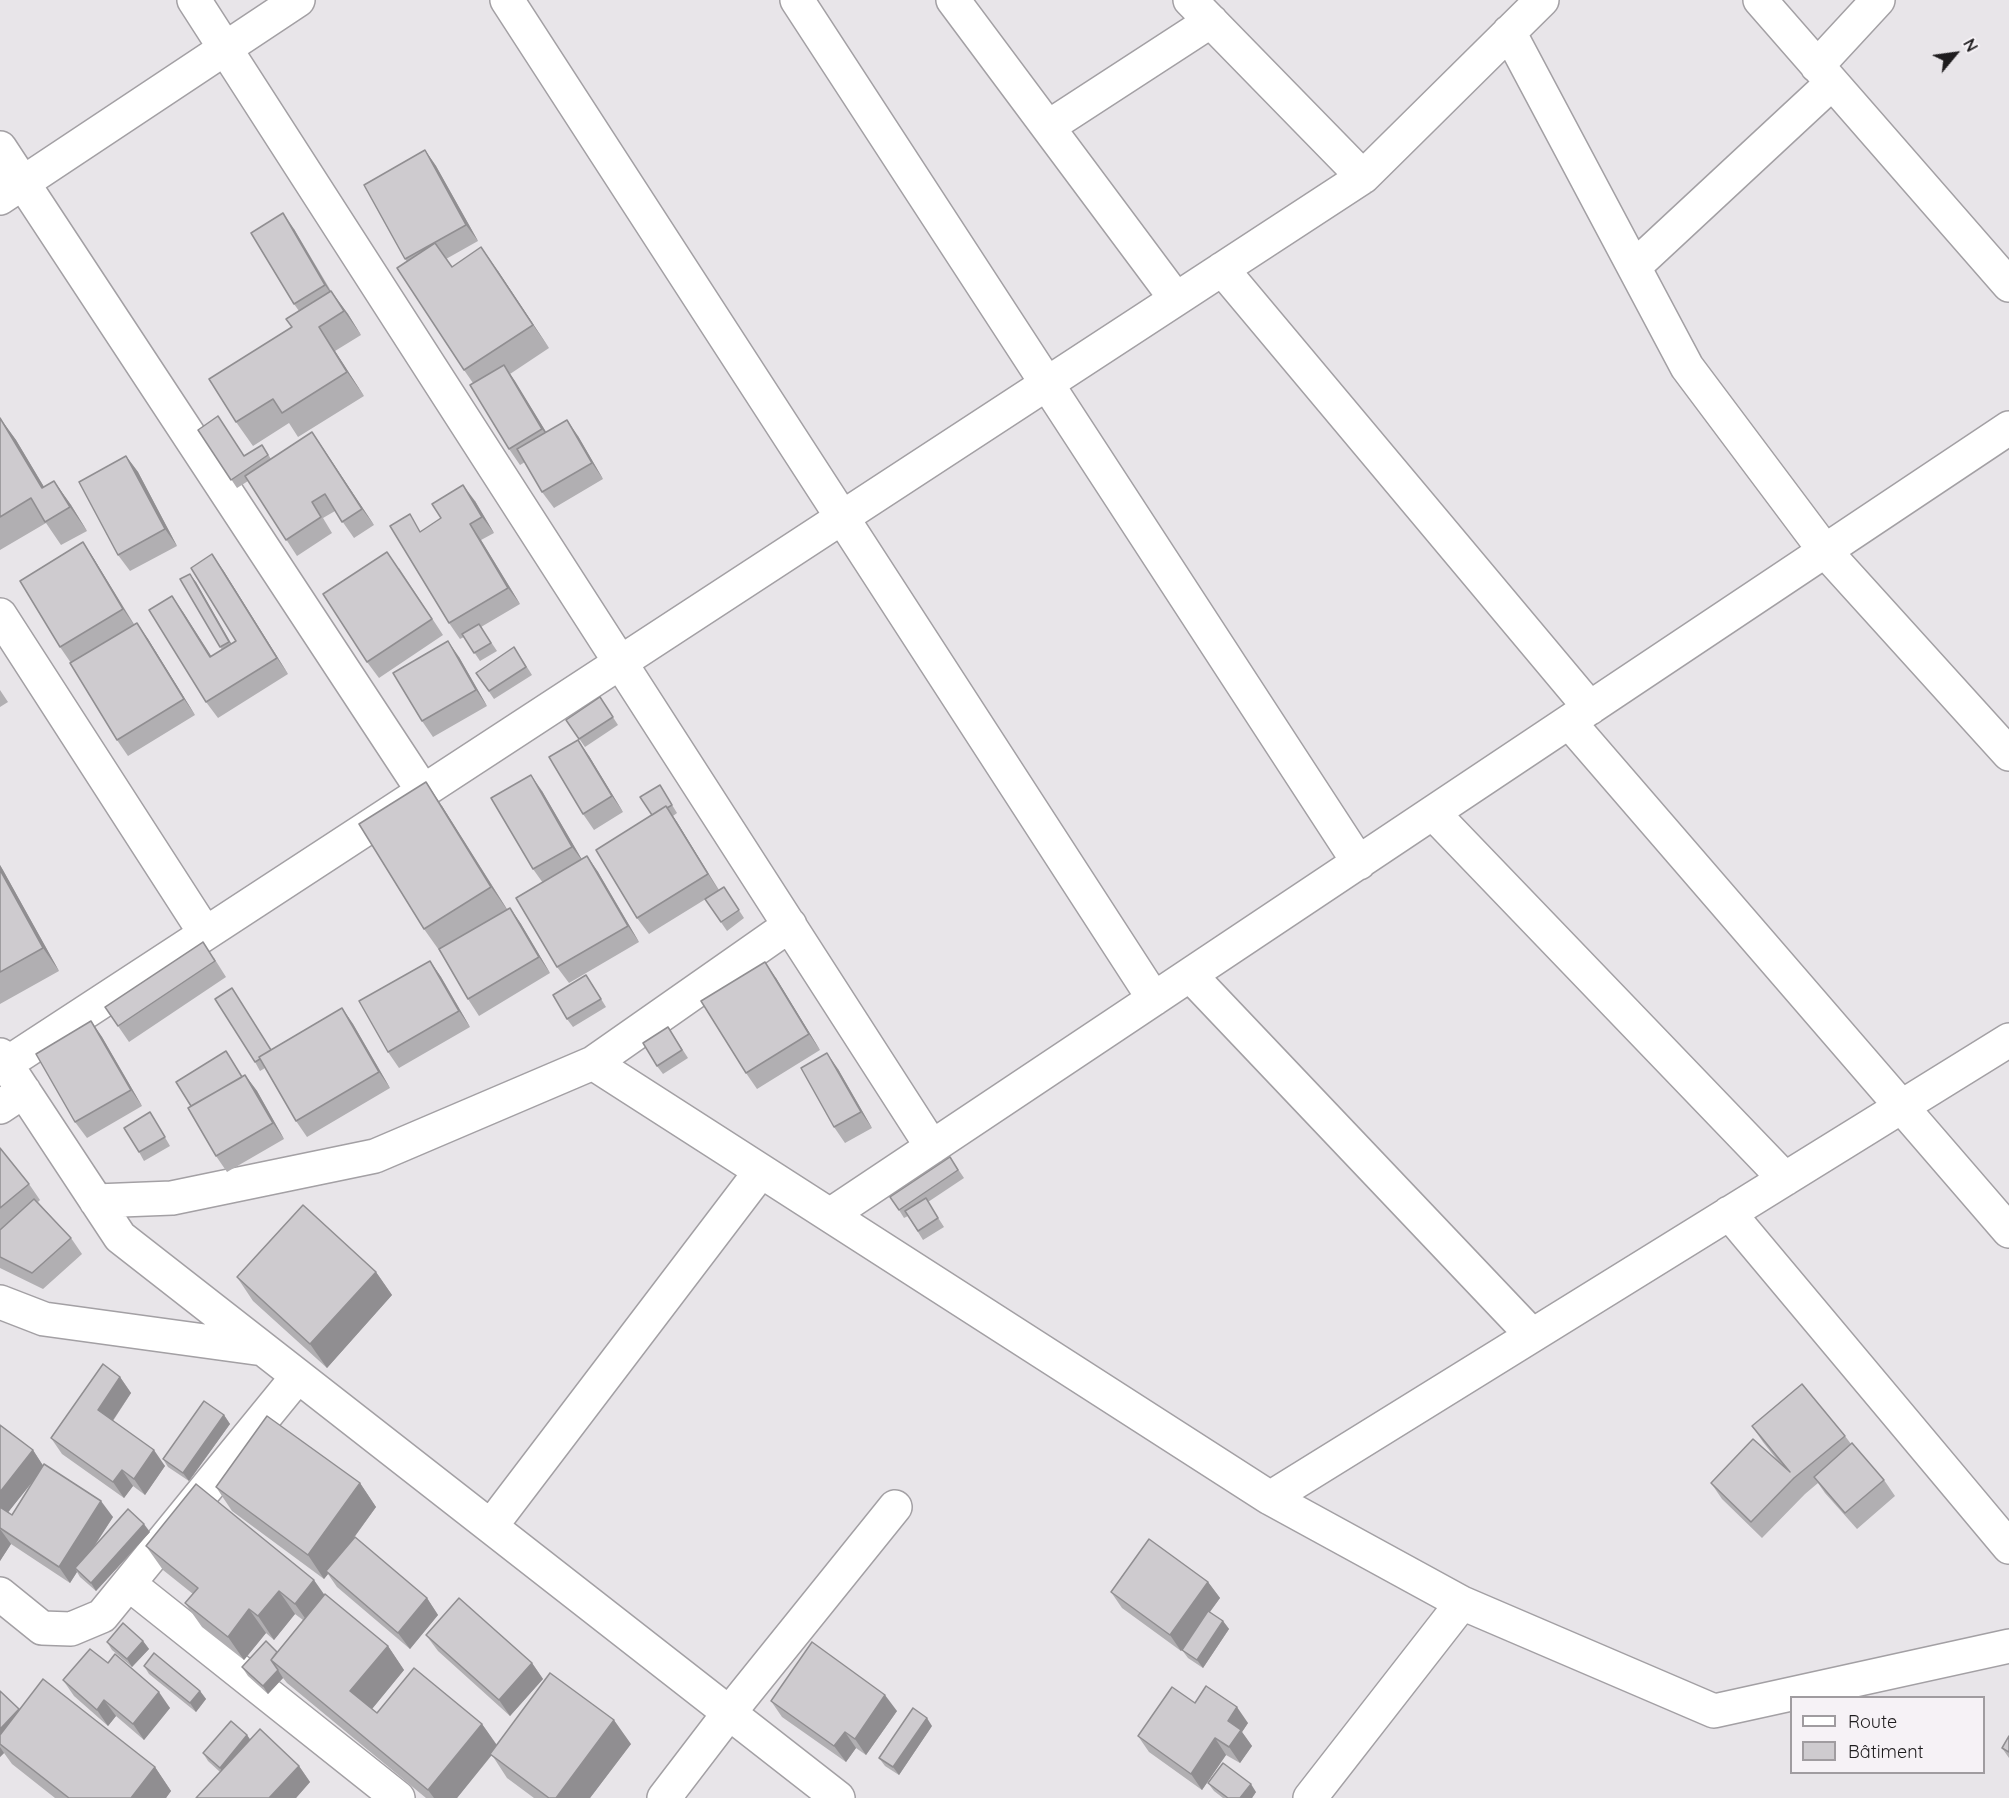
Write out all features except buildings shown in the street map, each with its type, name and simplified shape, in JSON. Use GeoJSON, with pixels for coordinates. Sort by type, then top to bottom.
{"type":"FeatureCollection","features":[{"type":"Feature","properties":{"kind":"street"},"geometry":{"type":"LineString","coordinates":[[194,0],[932,1146]]}},
{"type":"Feature","properties":{"kind":"street"},"geometry":{"type":"LineString","coordinates":[[12,191],[298,0]]}},
{"type":"Feature","properties":{"kind":"street"},"geometry":{"type":"LineString","coordinates":[[507,0],[1154,999]]}},
{"type":"Feature","properties":{"kind":"street"},"geometry":{"type":"LineString","coordinates":[[797,0],[1359,863]]}},
{"type":"Feature","properties":{"kind":"street"},"geometry":{"type":"LineString","coordinates":[[953,0],[1176,299]]}},
{"type":"Feature","properties":{"kind":"street"},"geometry":{"type":"LineString","coordinates":[[838,1798],[120,1237],[96,1201],[12,1099],[3,1059],[205,933],[1363,177],[1542,0]]}},
{"type":"Feature","properties":{"kind":"street"},"geometry":{"type":"LineString","coordinates":[[1760,0],[2009,285]]}},
{"type":"Feature","properties":{"kind":"street"},"geometry":{"type":"LineString","coordinates":[[1634,267],[1825,74],[1878,0]]}},
{"type":"Feature","properties":{"kind":"street"},"geometry":{"type":"LineString","coordinates":[[1048,127],[1201,11],[1363,177]]}},
{"type":"Feature","properties":{"kind":"street"},"geometry":{"type":"LineString","coordinates":[[1509,32],[1687,367],[1825,551],[2009,754]]}},
{"type":"Feature","properties":{"kind":"street"},"geometry":{"type":"LineString","coordinates":[[0,148],[12,191],[423,791]]}},
{"type":"Feature","properties":{"kind":"street"},"geometry":{"type":"LineString","coordinates":[[1222,268],[1579,715],[1902,1107],[2009,1231]]}},
{"type":"Feature","properties":{"kind":"street"},"geometry":{"type":"LineString","coordinates":[[830,1215],[2009,428]]}},
{"type":"Feature","properties":{"kind":"street"},"geometry":{"type":"LineString","coordinates":[[0,615],[205,933]]}},
{"type":"Feature","properties":{"kind":"street"},"geometry":{"type":"LineString","coordinates":[[1433,813],[1785,1179]]}},
{"type":"Feature","properties":{"kind":"street"},"geometry":{"type":"LineString","coordinates":[[96,1201],[172,1198],[375,1156],[593,1063],[790,925]]}},
{"type":"Feature","properties":{"kind":"street"},"geometry":{"type":"LineString","coordinates":[[1190,975],[1532,1335]]}},
{"type":"Feature","properties":{"kind":"street"},"geometry":{"type":"LineString","coordinates":[[1270,1498],[2009,1040]]}},
{"type":"Feature","properties":{"kind":"street"},"geometry":{"type":"LineString","coordinates":[[593,1063],[1270,1498],[1462,1603],[1714,1711],[2009,1646]]}},
{"type":"Feature","properties":{"kind":"street"},"geometry":{"type":"LineString","coordinates":[[491,1526],[761,1171]]}},
{"type":"Feature","properties":{"kind":"street"},"geometry":{"type":"LineString","coordinates":[[1729,1213],[2009,1547]]}},
{"type":"Feature","properties":{"kind":"street"},"geometry":{"type":"LineString","coordinates":[[0,1302],[44,1318],[264,1349]]}},
{"type":"Feature","properties":{"kind":"street"},"geometry":{"type":"LineString","coordinates":[[0,1594],[42,1628],[71,1629],[102,1616],[298,1376]]}},
{"type":"Feature","properties":{"kind":"street"},"geometry":{"type":"LineString","coordinates":[[664,1798],[729,1713],[895,1507]]}},
{"type":"Feature","properties":{"kind":"street"},"geometry":{"type":"LineString","coordinates":[[129,1584],[398,1798]]}},
{"type":"Feature","properties":{"kind":"street"},"geometry":{"type":"LineString","coordinates":[[1310,1798],[1462,1603]]}}]}
